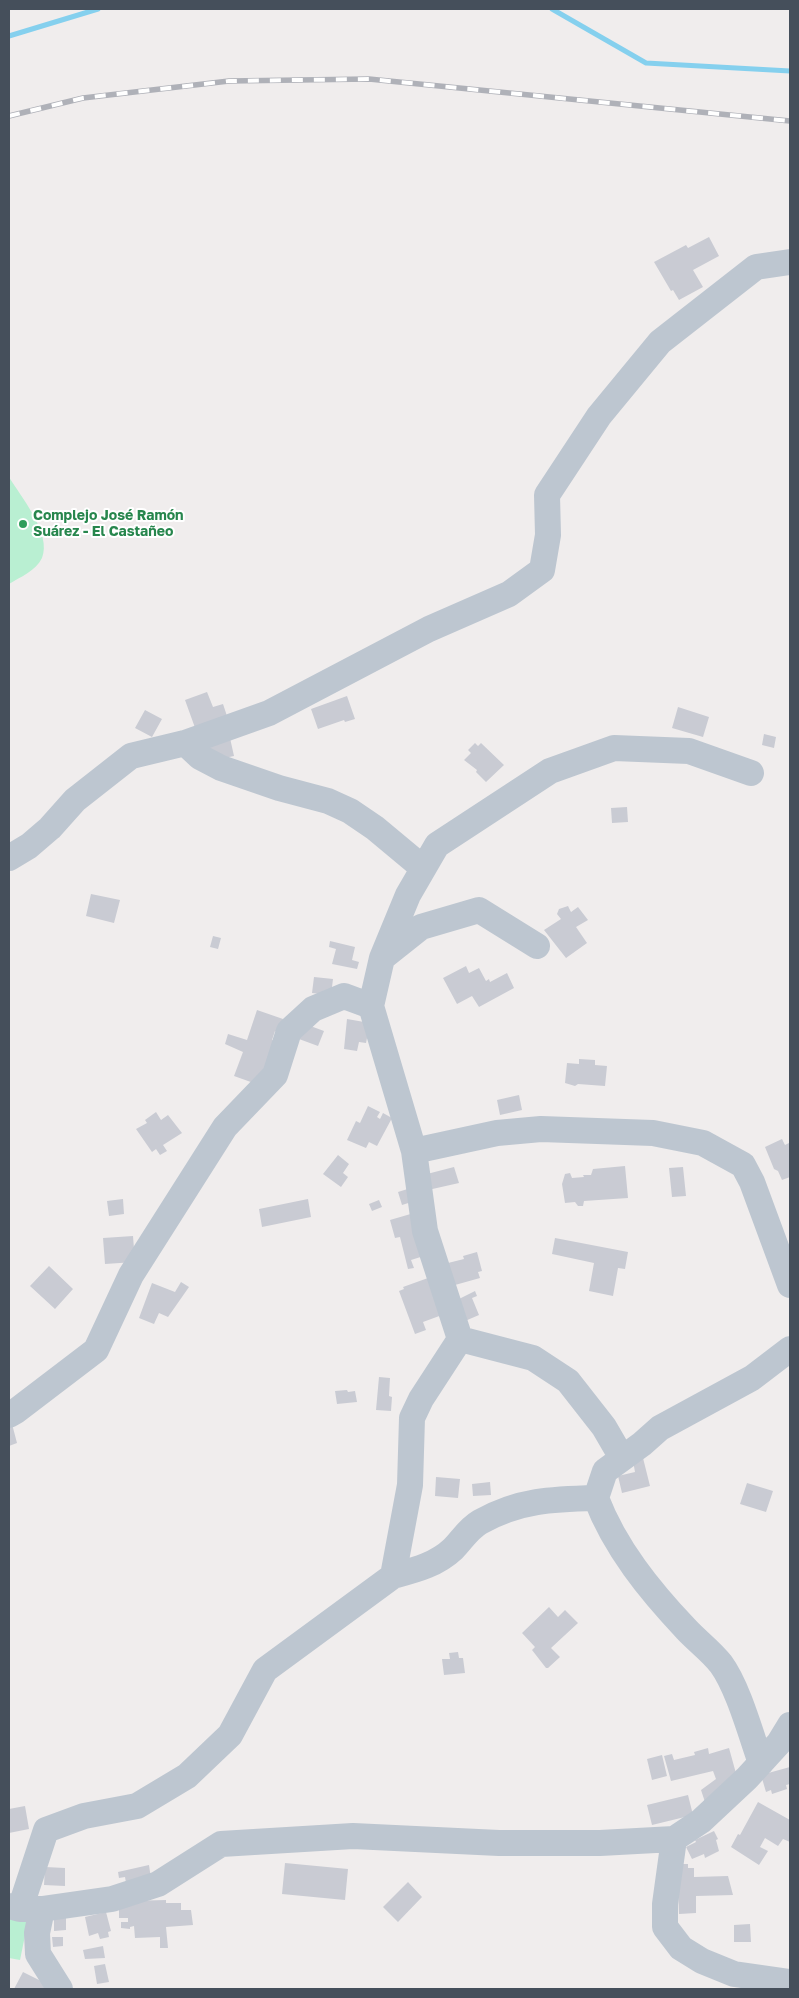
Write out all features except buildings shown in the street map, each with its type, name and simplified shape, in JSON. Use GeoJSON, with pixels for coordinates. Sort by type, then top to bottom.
{"type":"FeatureCollection","features":[{"type":"Feature","properties":{"kind":"street"},"geometry":{"type":"LineString","coordinates":[[9,858],[29,846],[50,828],[75,800],[131,756],[186,744],[269,713],[429,629],[509,594],[542,570],[548,535],[547,495],[599,416],[660,342],[756,266],[790,262]]}},
{"type":"Feature","properties":{"kind":"street"},"geometry":{"type":"LineString","coordinates":[[186,744],[200,757],[221,768],[279,788],[328,801],[350,811],[389,839],[423,868]]}},
{"type":"Feature","properties":{"kind":"street"},"geometry":{"type":"LineString","coordinates":[[460,1339],[425,1231],[414,1151],[371,1006],[382,958],[408,894],[437,845],[550,771],[614,748],[689,751],[751,773]]}},
{"type":"Feature","properties":{"kind":"street"},"geometry":{"type":"LineString","coordinates":[[382,958],[421,927],[479,910],[537,946]]}},
{"type":"Feature","properties":{"kind":"street"},"geometry":{"type":"LineString","coordinates":[[9,1416],[96,1350],[131,1275],[225,1127],[275,1075],[289,1031],[313,1009],[344,996],[371,1006]]}},
{"type":"Feature","properties":{"kind":"street"},"geometry":{"type":"LineString","coordinates":[[414,1151],[498,1133],[541,1128],[654,1134],[703,1143],[742,1165],[752,1182],[790,1285]]}},
{"type":"Feature","properties":{"kind":"street"},"geometry":{"type":"LineString","coordinates":[[460,1339],[534,1358],[568,1381],[604,1427],[622,1458]]}},
{"type":"Feature","properties":{"kind":"street"},"geometry":{"type":"LineString","coordinates":[[393,1576],[410,1485],[412,1418],[421,1399],[460,1339]]}},
{"type":"Feature","properties":{"kind":"street"},"geometry":{"type":"LineString","coordinates":[[761,1763],[732,1685],[722,1665],[652,1592],[623,1550],[600,1510],[596,1498],[605,1471],[642,1444],[660,1428],[752,1378],[790,1349]]}},
{"type":"Feature","properties":{"kind":"street"},"geometry":{"type":"LineString","coordinates":[[60,1989],[38,1954],[37,1933],[23,1908],[46,1830],[84,1816],[137,1806],[187,1776],[230,1735],[264,1670],[393,1576],[420,1569],[438,1560],[453,1549],[468,1531],[480,1523],[515,1507],[540,1500],[596,1498]]}},
{"type":"Feature","properties":{"kind":"street"},"geometry":{"type":"LineString","coordinates":[[23,1908],[112,1900],[158,1884],[221,1844],[353,1836],[499,1843],[600,1843],[674,1838],[701,1821],[747,1778],[779,1743],[790,1725]]}},
{"type":"Feature","properties":{"kind":"street"},"geometry":{"type":"LineString","coordinates":[[674,1838],[665,1904],[665,1928],[681,1948],[702,1961],[734,1974],[790,1982]]}},
{"type":"Feature","properties":{"kind":"green space","name":"Complejo José Ramón Suárez - El Castañeo"},"geometry":{"type":"Polygon","coordinates":[[[9,477],[34,516],[43,538],[44,548],[42,558],[36,567],[9,584],[9,477]]]}},
{"type":"Feature","properties":{"kind":"green space"},"geometry":{"type":"Polygon","coordinates":[[[9,1917],[28,1921],[20,1960],[9,1958],[9,1917]]]}},
{"type":"Feature","properties":{"kind":"waterway"},"geometry":{"type":"LineString","coordinates":[[9,36],[98,9]]}},
{"type":"Feature","properties":{"kind":"waterway"},"geometry":{"type":"LineString","coordinates":[[552,9],[646,63],[790,71]]}},
{"type":"Feature","properties":{"kind":"railway"},"geometry":{"type":"LineString","coordinates":[[9,116],[83,98],[229,81],[369,79],[790,121]]}},
{"type":"Feature","properties":{"kind":"place","name":"Complejo José Ramón Suárez - El Castañeo"},"geometry":{"type":"Point","coordinates":[23,524]}}]}
